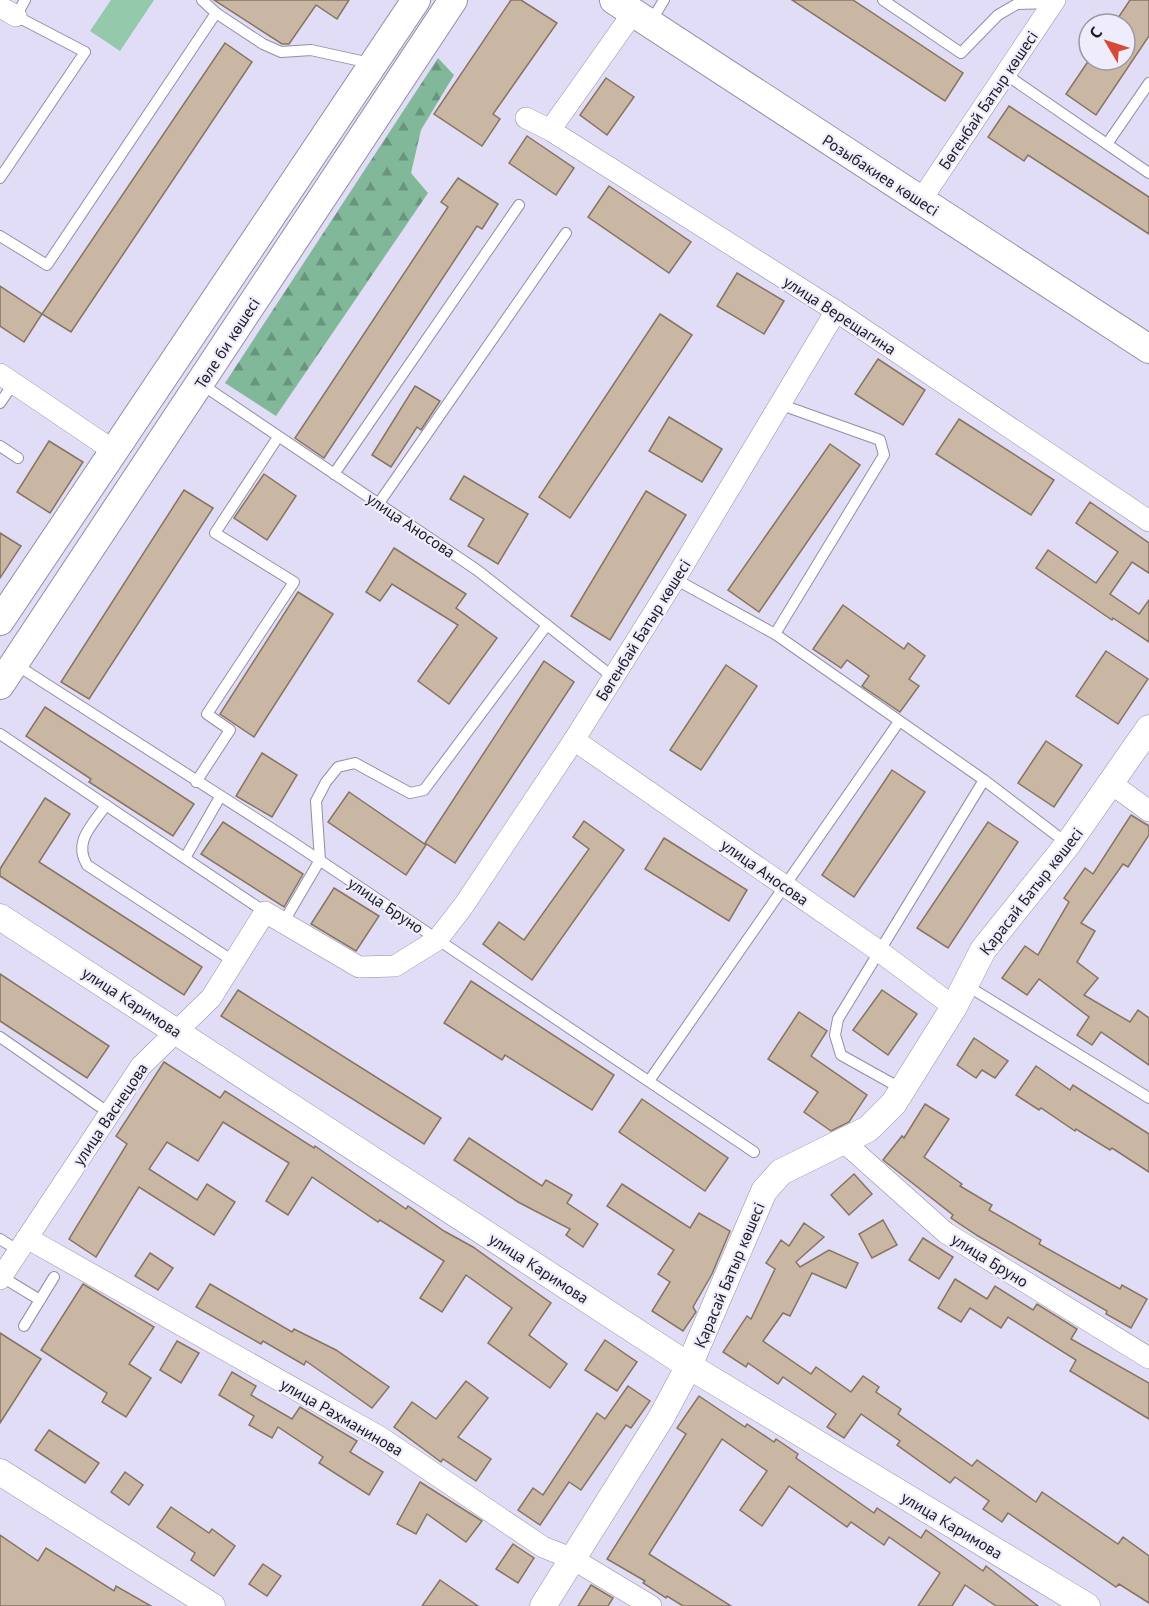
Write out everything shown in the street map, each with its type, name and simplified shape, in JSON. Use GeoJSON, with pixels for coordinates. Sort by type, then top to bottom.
{"type":"FeatureCollection","features":[{"type":"Feature","properties":{"kind":"main road","name":"Төле би көшесі"},"geometry":{"type":"LineString","coordinates":[[1,616],[416,0]]}},
{"type":"Feature","properties":{"kind":"main road","name":"Төле би көшесі"},"geometry":{"type":"LineString","coordinates":[[7,675],[453,0]]}},
{"type":"Feature","properties":{"kind":"main road","name":"Розыбакиев көшесі"},"geometry":{"type":"LineString","coordinates":[[640,9],[921,200],[1149,349]]}},
{"type":"Feature","properties":{"kind":"main road"},"geometry":{"type":"LineString","coordinates":[[355,92],[367,84],[375,88],[379,112]]}},
{"type":"Feature","properties":{"kind":"street","name":"Бөгенбай Батыр көшесі"},"geometry":{"type":"LineString","coordinates":[[921,200],[1053,1]]}},
{"type":"Feature","properties":{"kind":"street"},"geometry":{"type":"LineString","coordinates":[[550,130],[640,9]]}},
{"type":"Feature","properties":{"kind":"street","name":"улица Верещагина"},"geometry":{"type":"LineString","coordinates":[[526,118],[550,130],[836,311],[1149,521]]}},
{"type":"Feature","properties":{"kind":"street","name":"Бөгенбай Батыр көшесі"},"geometry":{"type":"LineString","coordinates":[[437,940],[464,905],[574,740],[675,579],[836,311]]}},
{"type":"Feature","properties":{"kind":"street"},"geometry":{"type":"LineString","coordinates":[[7,378],[114,451]]}},
{"type":"Feature","properties":{"kind":"street","name":"Қарасай Батыр көшесі"},"geometry":{"type":"LineString","coordinates":[[543,1606],[661,1418],[689,1366],[764,1191],[781,1172],[845,1143],[868,1129],[894,1103],[959,995],[983,950],[1068,844],[1149,728]]}},
{"type":"Feature","properties":{"kind":"street","name":"улица Аносова"},"geometry":{"type":"LineString","coordinates":[[574,740],[879,951],[959,995]]}},
{"type":"Feature","properties":{"kind":"street"},"geometry":{"type":"LineString","coordinates":[[1112,784],[1149,811]]}},
{"type":"Feature","properties":{"kind":"street","name":"улица Каримова"},"geometry":{"type":"LineString","coordinates":[[0,917],[689,1366],[1087,1606]]}},
{"type":"Feature","properties":{"kind":"street"},"geometry":{"type":"LineString","coordinates":[[274,917],[359,967],[395,966],[437,940]]}},
{"type":"Feature","properties":{"kind":"street","name":"улица Васнецова"},"geometry":{"type":"LineString","coordinates":[[1,1278],[141,1066],[211,998],[233,961],[274,917]]}},
{"type":"Feature","properties":{"kind":"street","name":"улица Бруно"},"geometry":{"type":"LineString","coordinates":[[845,1143],[946,1233],[1149,1358]]}},
{"type":"Feature","properties":{"kind":"street","name":"улица Рахманинова"},"geometry":{"type":"LineString","coordinates":[[23,1244],[380,1437],[543,1547],[573,1559],[651,1606]]}},
{"type":"Feature","properties":{"kind":"street"},"geometry":{"type":"LineString","coordinates":[[0,1472],[212,1606]]}},
{"type":"Feature","properties":{"kind":"lane"},"geometry":{"type":"LineString","coordinates":[[202,0],[216,14],[263,44],[281,52],[311,50],[374,63]]}},
{"type":"Feature","properties":{"kind":"lane"},"geometry":{"type":"LineString","coordinates":[[883,0],[961,53],[998,15],[1017,4],[1053,1]]}},
{"type":"Feature","properties":{"kind":"lane"},"geometry":{"type":"LineString","coordinates":[[0,178],[85,52],[14,8]]}},
{"type":"Feature","properties":{"kind":"lane"},"geometry":{"type":"LineString","coordinates":[[0,236],[47,265],[216,14]]}},
{"type":"Feature","properties":{"kind":"lane"},"geometry":{"type":"LineString","coordinates":[[1005,74],[1149,173]]}},
{"type":"Feature","properties":{"kind":"lane"},"geometry":{"type":"LineString","coordinates":[[1107,144],[1149,83]]}},
{"type":"Feature","properties":{"kind":"lane"},"geometry":{"type":"LineString","coordinates":[[334,474],[519,205]]}},
{"type":"Feature","properties":{"kind":"lane"},"geometry":{"type":"LineString","coordinates":[[379,503],[566,232]]}},
{"type":"Feature","properties":{"kind":"lane"},"geometry":{"type":"LineString","coordinates":[[0,403],[7,378]]}},
{"type":"Feature","properties":{"kind":"lane","name":"улица Аносова"},"geometry":{"type":"LineString","coordinates":[[200,383],[477,570],[613,677]]}},
{"type":"Feature","properties":{"kind":"lane"},"geometry":{"type":"LineString","coordinates":[[775,634],[884,455],[880,440],[779,404]]}},
{"type":"Feature","properties":{"kind":"lane"},"geometry":{"type":"LineString","coordinates":[[196,782],[230,730],[207,714],[294,582],[215,532],[279,437]]}},
{"type":"Feature","properties":{"kind":"lane"},"geometry":{"type":"LineString","coordinates":[[0,446],[18,458]]}},
{"type":"Feature","properties":{"kind":"lane"},"geometry":{"type":"LineString","coordinates":[[675,579],[775,634],[898,723],[984,780],[1068,844]]}},
{"type":"Feature","properties":{"kind":"lane"},"geometry":{"type":"LineString","coordinates":[[0,734],[274,917],[320,860],[316,801],[338,767],[356,763],[410,793],[424,790],[547,625]]}},
{"type":"Feature","properties":{"kind":"lane","name":"улица Бруно"},"geometry":{"type":"LineString","coordinates":[[7,675],[196,782],[320,860],[754,1152]]}},
{"type":"Feature","properties":{"kind":"lane"},"geometry":{"type":"LineString","coordinates":[[649,1081],[898,723]]}},
{"type":"Feature","properties":{"kind":"lane"},"geometry":{"type":"LineString","coordinates":[[902,1089],[841,1055],[835,1035],[838,1019],[984,780]]}},
{"type":"Feature","properties":{"kind":"lane"},"geometry":{"type":"LineString","coordinates":[[185,858],[220,797]]}},
{"type":"Feature","properties":{"kind":"lane"},"geometry":{"type":"LineString","coordinates":[[106,805],[81,843],[82,855],[87,866],[233,961]]}},
{"type":"Feature","properties":{"kind":"lane","name":"улица Аносова"},"geometry":{"type":"LineString","coordinates":[[959,995],[1149,1098]]}},
{"type":"Feature","properties":{"kind":"lane"},"geometry":{"type":"LineString","coordinates":[[0,1037],[110,1113]]}},
{"type":"Feature","properties":{"kind":"lane"},"geometry":{"type":"LineString","coordinates":[[0,1239],[23,1244]]}},
{"type":"Feature","properties":{"kind":"lane"},"geometry":{"type":"LineString","coordinates":[[24,1326],[54,1277]]}},
{"type":"Feature","properties":{"kind":"lane"},"geometry":{"type":"LineString","coordinates":[[1,1278],[40,1300]]}},
{"type":"Feature","properties":{"kind":"green space"},"geometry":{"type":"Polygon","coordinates":[[[111,0],[154,0],[120,51],[90,31],[111,0]]]}},
{"type":"Feature","properties":{"kind":"green space"},"geometry":{"type":"Polygon","coordinates":[[[438,58],[454,75],[421,130],[411,173],[428,193],[276,416],[225,383],[438,58]]]}},
{"type":"Feature","properties":{"kind":"building"},"geometry":{"type":"Polygon","coordinates":[[[214,0],[349,0],[337,19],[316,5],[289,44],[282,44],[214,0]]]}},
{"type":"Feature","properties":{"kind":"building"},"geometry":{"type":"Polygon","coordinates":[[[511,0],[521,0],[557,23],[493,114],[500,119],[482,146],[434,114],[511,0]]]}},
{"type":"Feature","properties":{"kind":"building"},"geometry":{"type":"Polygon","coordinates":[[[792,0],[853,0],[963,73],[945,101],[792,0]]]}},
{"type":"Feature","properties":{"kind":"building"},"geometry":{"type":"Polygon","coordinates":[[[1130,0],[1149,0],[1149,36],[1137,54],[1137,12],[1122,12],[1130,0]]]}},
{"type":"Feature","properties":{"kind":"building"},"geometry":{"type":"Polygon","coordinates":[[[225,43],[252,62],[71,332],[42,314],[225,43]]]}},
{"type":"Feature","properties":{"kind":"building"},"geometry":{"type":"Polygon","coordinates":[[[1081,72],[1125,72],[1096,115],[1066,94],[1081,72]]]}},
{"type":"Feature","properties":{"kind":"building"},"geometry":{"type":"Polygon","coordinates":[[[606,78],[634,97],[607,135],[580,115],[606,78]]]}},
{"type":"Feature","properties":{"kind":"building"},"geometry":{"type":"Polygon","coordinates":[[[1009,106],[1149,197],[1149,234],[1028,155],[1024,161],[988,137],[1009,106]]]}},
{"type":"Feature","properties":{"kind":"building"},"geometry":{"type":"Polygon","coordinates":[[[527,136],[574,168],[556,195],[509,163],[527,136]]]}},
{"type":"Feature","properties":{"kind":"building"},"geometry":{"type":"Polygon","coordinates":[[[458,178],[498,204],[482,229],[477,226],[324,458],[295,438],[448,207],[441,202],[458,178]]]}},
{"type":"Feature","properties":{"kind":"building"},"geometry":{"type":"Polygon","coordinates":[[[609,186],[691,242],[669,273],[588,217],[609,186]]]}},
{"type":"Feature","properties":{"kind":"building"},"geometry":{"type":"Polygon","coordinates":[[[737,273],[784,301],[764,334],[717,306],[737,273]]]}},
{"type":"Feature","properties":{"kind":"building"},"geometry":{"type":"Polygon","coordinates":[[[0,286],[42,314],[24,342],[0,326],[0,286]]]}},
{"type":"Feature","properties":{"kind":"building"},"geometry":{"type":"Polygon","coordinates":[[[660,314],[692,335],[570,518],[539,497],[660,314]]]}},
{"type":"Feature","properties":{"kind":"building"},"geometry":{"type":"Polygon","coordinates":[[[878,359],[925,390],[903,425],[855,394],[878,359]]]}},
{"type":"Feature","properties":{"kind":"building"},"geometry":{"type":"Polygon","coordinates":[[[415,386],[440,401],[421,430],[417,427],[391,467],[372,455],[415,386]]]}},
{"type":"Feature","properties":{"kind":"building"},"geometry":{"type":"Polygon","coordinates":[[[669,417],[722,449],[702,482],[649,451],[669,417]]]}},
{"type":"Feature","properties":{"kind":"building"},"geometry":{"type":"Polygon","coordinates":[[[959,419],[1054,480],[1031,515],[936,454],[959,419]]]}},
{"type":"Feature","properties":{"kind":"building"},"geometry":{"type":"Polygon","coordinates":[[[49,441],[83,462],[50,513],[17,492],[49,441]]]}},
{"type":"Feature","properties":{"kind":"building"},"geometry":{"type":"Polygon","coordinates":[[[830,444],[860,465],[759,612],[728,590],[830,444]]]}},
{"type":"Feature","properties":{"kind":"building"},"geometry":{"type":"Polygon","coordinates":[[[264,474],[296,496],[267,540],[234,518],[264,474]]]}},
{"type":"Feature","properties":{"kind":"building"},"geometry":{"type":"Polygon","coordinates":[[[464,476],[528,514],[498,564],[468,546],[484,519],[450,499],[464,476]]]}},
{"type":"Feature","properties":{"kind":"building"},"geometry":{"type":"Polygon","coordinates":[[[184,490],[213,508],[89,699],[61,682],[184,490]]]}},
{"type":"Feature","properties":{"kind":"building"},"geometry":{"type":"Polygon","coordinates":[[[646,491],[686,515],[610,640],[571,616],[646,491]]]}},
{"type":"Feature","properties":{"kind":"building"},"geometry":{"type":"Polygon","coordinates":[[[1090,502],[1149,543],[1149,573],[1132,562],[1110,594],[1139,614],[1149,600],[1149,642],[1113,618],[1112,620],[1036,568],[1048,550],[1096,583],[1118,552],[1076,523],[1090,502]]]}},
{"type":"Feature","properties":{"kind":"building"},"geometry":{"type":"Polygon","coordinates":[[[0,533],[21,546],[0,578],[0,533]]]}},
{"type":"Feature","properties":{"kind":"building"},"geometry":{"type":"Polygon","coordinates":[[[394,548],[466,594],[456,608],[497,638],[449,704],[418,681],[458,625],[392,584],[380,601],[366,592],[394,548]]]}},
{"type":"Feature","properties":{"kind":"building"},"geometry":{"type":"Polygon","coordinates":[[[298,592],[333,614],[254,737],[220,714],[298,592]]]}},
{"type":"Feature","properties":{"kind":"building"},"geometry":{"type":"Polygon","coordinates":[[[843,605],[904,649],[908,643],[925,656],[909,679],[919,686],[900,712],[862,686],[869,676],[847,660],[841,668],[813,649],[843,605]]]}},
{"type":"Feature","properties":{"kind":"building"},"geometry":{"type":"Polygon","coordinates":[[[1106,651],[1148,679],[1118,724],[1076,696],[1106,651]]]}},
{"type":"Feature","properties":{"kind":"building"},"geometry":{"type":"Polygon","coordinates":[[[544,661],[574,682],[455,863],[425,843],[544,661]]]}},
{"type":"Feature","properties":{"kind":"building"},"geometry":{"type":"Polygon","coordinates":[[[726,665],[757,686],[701,770],[670,750],[726,665]]]}},
{"type":"Feature","properties":{"kind":"building"},"geometry":{"type":"Polygon","coordinates":[[[45,707],[194,804],[173,836],[89,782],[91,779],[26,736],[45,707]]]}},
{"type":"Feature","properties":{"kind":"building"},"geometry":{"type":"Polygon","coordinates":[[[1046,741],[1082,765],[1054,807],[1018,783],[1046,741]]]}},
{"type":"Feature","properties":{"kind":"building"},"geometry":{"type":"Polygon","coordinates":[[[262,753],[297,775],[272,817],[236,796],[262,753]]]}},
{"type":"Feature","properties":{"kind":"building"},"geometry":{"type":"Polygon","coordinates":[[[892,770],[925,792],[854,897],[822,875],[892,770]]]}},
{"type":"Feature","properties":{"kind":"building"},"geometry":{"type":"Polygon","coordinates":[[[349,792],[426,845],[406,875],[328,822],[349,792]]]}},
{"type":"Feature","properties":{"kind":"building"},"geometry":{"type":"Polygon","coordinates":[[[45,798],[70,814],[39,862],[202,967],[184,995],[0,876],[0,869],[45,798]]]}},
{"type":"Feature","properties":{"kind":"building"},"geometry":{"type":"Polygon","coordinates":[[[1131,815],[1149,826],[1149,835],[1128,867],[1123,864],[1081,923],[1095,931],[1077,962],[1098,978],[1084,995],[1130,1022],[1138,1010],[1149,1018],[1149,1065],[1101,1032],[1092,1045],[1077,1035],[1089,1017],[1039,979],[1027,995],[1002,978],[1025,946],[1038,955],[1069,902],[1064,898],[1085,868],[1093,874],[1131,815]]]}},
{"type":"Feature","properties":{"kind":"building"},"geometry":{"type":"Polygon","coordinates":[[[584,821],[624,850],[532,980],[483,944],[499,922],[524,940],[589,849],[573,837],[584,821]]]}},
{"type":"Feature","properties":{"kind":"building"},"geometry":{"type":"Polygon","coordinates":[[[223,822],[303,874],[284,907],[201,854],[223,822]]]}},
{"type":"Feature","properties":{"kind":"building"},"geometry":{"type":"Polygon","coordinates":[[[988,822],[1018,842],[948,948],[917,928],[988,822]]]}},
{"type":"Feature","properties":{"kind":"building"},"geometry":{"type":"Polygon","coordinates":[[[664,838],[747,890],[729,921],[645,869],[664,838]]]}},
{"type":"Feature","properties":{"kind":"building"},"geometry":{"type":"Polygon","coordinates":[[[334,888],[379,916],[356,951],[311,924],[334,888]]]}},
{"type":"Feature","properties":{"kind":"building"},"geometry":{"type":"Polygon","coordinates":[[[0,974],[109,1046],[87,1078],[0,1021],[0,974]]]}},
{"type":"Feature","properties":{"kind":"building"},"geometry":{"type":"Polygon","coordinates":[[[471,981],[614,1075],[592,1110],[505,1055],[502,1060],[444,1023],[471,981]]]}},
{"type":"Feature","properties":{"kind":"building"},"geometry":{"type":"Polygon","coordinates":[[[238,990],[441,1118],[424,1144],[221,1016],[238,990]]]}},
{"type":"Feature","properties":{"kind":"building"},"geometry":{"type":"Polygon","coordinates":[[[882,990],[917,1014],[888,1055],[853,1030],[882,990]]]}},
{"type":"Feature","properties":{"kind":"building"},"geometry":{"type":"Polygon","coordinates":[[[799,1012],[827,1031],[811,1056],[867,1095],[849,1122],[831,1131],[804,1112],[818,1092],[768,1059],[799,1012]]]}},
{"type":"Feature","properties":{"kind":"building"},"geometry":{"type":"Polygon","coordinates":[[[974,1038],[1008,1061],[995,1078],[982,1070],[976,1078],[957,1065],[974,1038]]]}},
{"type":"Feature","properties":{"kind":"building"},"geometry":{"type":"Polygon","coordinates":[[[164,1062],[220,1098],[225,1091],[314,1148],[315,1146],[406,1209],[408,1206],[444,1231],[473,1247],[551,1303],[529,1335],[567,1364],[550,1388],[488,1343],[512,1308],[466,1275],[442,1312],[420,1298],[444,1261],[380,1220],[378,1222],[312,1177],[288,1215],[266,1201],[289,1163],[223,1122],[198,1161],[167,1142],[149,1169],[197,1200],[207,1184],[235,1202],[214,1235],[139,1187],[96,1257],[69,1239],[127,1144],[116,1136],[164,1062]]]}},
{"type":"Feature","properties":{"kind":"building"},"geometry":{"type":"Polygon","coordinates":[[[1036,1066],[1070,1090],[1073,1085],[1149,1134],[1149,1172],[1112,1148],[1110,1150],[1076,1129],[1075,1131],[1041,1108],[1039,1110],[1016,1095],[1036,1066]]]}},
{"type":"Feature","properties":{"kind":"building"},"geometry":{"type":"Polygon","coordinates":[[[642,1099],[728,1158],[705,1191],[619,1132],[642,1099]]]}},
{"type":"Feature","properties":{"kind":"building"},"geometry":{"type":"Polygon","coordinates":[[[925,1104],[949,1119],[924,1157],[962,1184],[960,1186],[992,1205],[989,1210],[1041,1240],[1039,1244],[1120,1289],[1122,1285],[1147,1299],[1131,1328],[1106,1314],[1107,1311],[951,1218],[953,1215],[883,1160],[902,1136],[904,1138],[925,1104]]]}},
{"type":"Feature","properties":{"kind":"building"},"geometry":{"type":"Polygon","coordinates":[[[469,1138],[542,1186],[546,1180],[572,1195],[567,1203],[598,1224],[583,1247],[566,1235],[570,1229],[518,1202],[454,1160],[469,1138]]]}},
{"type":"Feature","properties":{"kind":"building"},"geometry":{"type":"Polygon","coordinates":[[[854,1174],[872,1194],[849,1215],[831,1195],[854,1174]]]}},
{"type":"Feature","properties":{"kind":"building"},"geometry":{"type":"Polygon","coordinates":[[[622,1184],[690,1228],[699,1213],[730,1231],[712,1274],[693,1307],[696,1312],[683,1331],[652,1311],[670,1282],[658,1274],[674,1250],[607,1206],[622,1184]]]}},
{"type":"Feature","properties":{"kind":"building"},"geometry":{"type":"Polygon","coordinates":[[[883,1220],[897,1245],[872,1258],[859,1234],[883,1220]]]}},
{"type":"Feature","properties":{"kind":"building"},"geometry":{"type":"Polygon","coordinates":[[[804,1223],[824,1237],[796,1262],[800,1267],[829,1250],[858,1263],[846,1288],[812,1273],[790,1316],[783,1313],[763,1341],[811,1374],[816,1367],[851,1392],[863,1376],[879,1387],[876,1392],[901,1409],[898,1414],[972,1466],[977,1460],[1036,1502],[1042,1492],[1118,1544],[1123,1537],[1149,1556],[1149,1603],[1119,1584],[1116,1587],[1008,1513],[1002,1522],[983,1509],[989,1501],[955,1477],[950,1483],[897,1445],[900,1441],[861,1414],[844,1438],[827,1427],[836,1414],[783,1377],[778,1384],[748,1363],[746,1367],[723,1352],[747,1316],[751,1319],[775,1269],[766,1263],[781,1240],[789,1246],[804,1223]]]}},
{"type":"Feature","properties":{"kind":"building"},"geometry":{"type":"Polygon","coordinates":[[[923,1238],[953,1257],[939,1279],[909,1260],[923,1238]]]}},
{"type":"Feature","properties":{"kind":"building"},"geometry":{"type":"Polygon","coordinates":[[[150,1253],[173,1268],[158,1290],[135,1276],[150,1253]]]}},
{"type":"Feature","properties":{"kind":"building"},"geometry":{"type":"Polygon","coordinates":[[[955,1279],[987,1299],[995,1286],[1033,1310],[1037,1304],[1077,1329],[1071,1339],[1149,1383],[1149,1419],[1070,1371],[1076,1360],[1008,1317],[1001,1328],[970,1308],[961,1322],[938,1308],[955,1279]]]}},
{"type":"Feature","properties":{"kind":"building"},"geometry":{"type":"Polygon","coordinates":[[[83,1284],[154,1327],[129,1364],[151,1378],[126,1417],[102,1402],[107,1393],[41,1350],[83,1284]]]}},
{"type":"Feature","properties":{"kind":"building"},"geometry":{"type":"Polygon","coordinates":[[[210,1284],[292,1332],[294,1329],[336,1350],[389,1387],[372,1408],[306,1361],[304,1365],[263,1341],[261,1344],[196,1307],[210,1284]]]}},
{"type":"Feature","properties":{"kind":"building"},"geometry":{"type":"Polygon","coordinates":[[[0,1333],[41,1359],[0,1423],[0,1333]]]}},
{"type":"Feature","properties":{"kind":"building"},"geometry":{"type":"Polygon","coordinates":[[[605,1340],[637,1362],[617,1391],[585,1370],[605,1340]]]}},
{"type":"Feature","properties":{"kind":"building"},"geometry":{"type":"Polygon","coordinates":[[[177,1341],[199,1353],[181,1383],[160,1370],[177,1341]]]}},
{"type":"Feature","properties":{"kind":"building"},"geometry":{"type":"Polygon","coordinates":[[[232,1372],[256,1386],[251,1395],[292,1419],[300,1407],[357,1441],[350,1452],[383,1472],[369,1495],[319,1463],[323,1457],[278,1427],[272,1438],[249,1425],[254,1416],[219,1395],[232,1372]]]}},
{"type":"Feature","properties":{"kind":"building"},"geometry":{"type":"Polygon","coordinates":[[[466,1381],[488,1398],[458,1437],[491,1459],[476,1481],[443,1459],[441,1462],[394,1427],[412,1402],[436,1419],[466,1381]]]}},
{"type":"Feature","properties":{"kind":"building"},"geometry":{"type":"Polygon","coordinates":[[[628,1386],[650,1401],[631,1428],[626,1425],[581,1490],[569,1482],[540,1525],[518,1510],[533,1488],[543,1495],[597,1413],[605,1419],[628,1386]]]}},
{"type":"Feature","properties":{"kind":"building"},"geometry":{"type":"Polygon","coordinates":[[[699,1396],[745,1427],[747,1424],[774,1442],[776,1439],[798,1454],[796,1458],[874,1513],[877,1508],[921,1538],[926,1530],[983,1571],[986,1566],[1038,1606],[996,1606],[965,1585],[952,1606],[918,1606],[940,1573],[889,1537],[884,1545],[851,1522],[847,1527],[789,1486],[762,1526],[740,1510],[767,1471],[722,1439],[649,1554],[731,1606],[683,1606],[667,1596],[666,1598],[643,1583],[645,1581],[607,1559],[686,1434],[677,1428],[699,1396]]]}},
{"type":"Feature","properties":{"kind":"building"},"geometry":{"type":"Polygon","coordinates":[[[49,1430],[99,1463],[85,1483],[35,1450],[49,1430]]]}},
{"type":"Feature","properties":{"kind":"building"},"geometry":{"type":"Polygon","coordinates":[[[125,1472],[143,1485],[129,1505],[111,1492],[125,1472]]]}},
{"type":"Feature","properties":{"kind":"building"},"geometry":{"type":"Polygon","coordinates":[[[420,1482],[482,1521],[466,1542],[427,1514],[416,1534],[397,1524],[420,1482]]]}},
{"type":"Feature","properties":{"kind":"building"},"geometry":{"type":"Polygon","coordinates":[[[171,1507],[209,1533],[212,1529],[235,1546],[214,1576],[191,1560],[195,1553],[157,1527],[171,1507]]]}},
{"type":"Feature","properties":{"kind":"building"},"geometry":{"type":"Polygon","coordinates":[[[0,1535],[38,1561],[46,1548],[114,1591],[116,1586],[151,1606],[0,1606],[0,1535]]]}},
{"type":"Feature","properties":{"kind":"building"},"geometry":{"type":"Polygon","coordinates":[[[513,1544],[534,1558],[518,1583],[496,1569],[513,1544]]]}},
{"type":"Feature","properties":{"kind":"building"},"geometry":{"type":"Polygon","coordinates":[[[263,1564],[281,1576],[267,1596],[249,1584],[263,1564]]]}},
{"type":"Feature","properties":{"kind":"building"},"geometry":{"type":"Polygon","coordinates":[[[440,1580],[478,1606],[422,1606],[440,1580]]]}},
{"type":"Feature","properties":{"kind":"building"},"geometry":{"type":"Polygon","coordinates":[[[591,1585],[613,1598],[608,1606],[578,1606],[591,1585]]]}}]}
